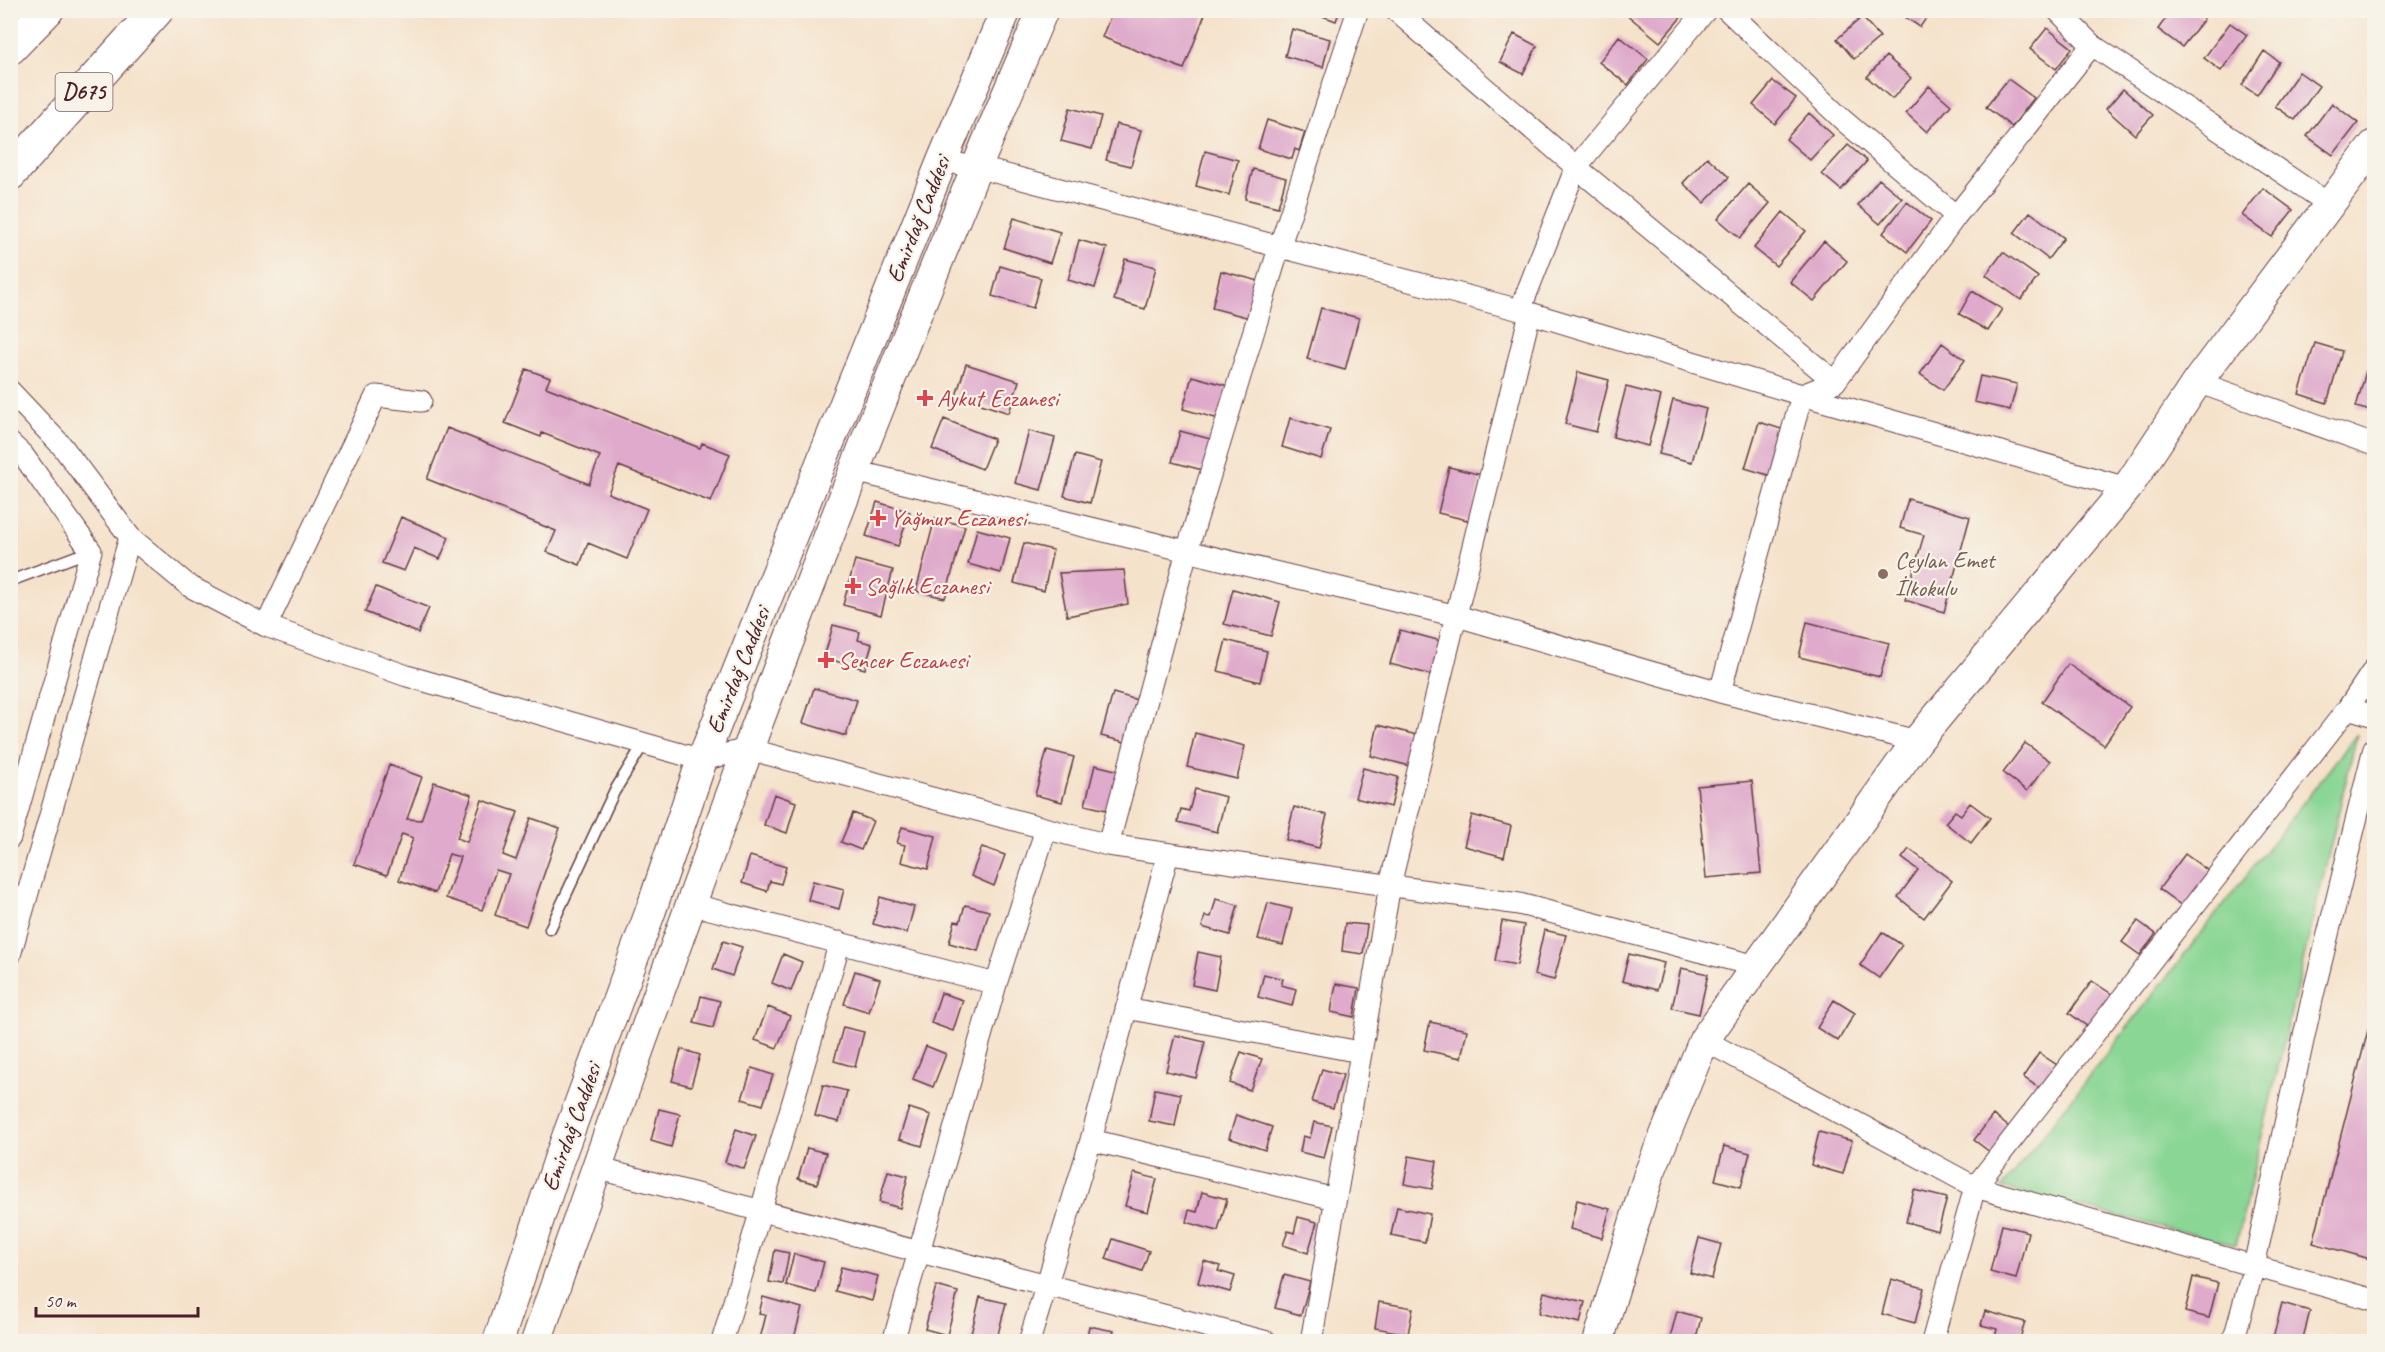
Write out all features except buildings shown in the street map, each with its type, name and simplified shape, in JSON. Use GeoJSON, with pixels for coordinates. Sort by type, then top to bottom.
{"type":"FeatureCollection","features":[{"type":"Feature","properties":{"kind":"highway"},"geometry":{"type":"LineString","coordinates":[[10,48],[47,10]]}},
{"type":"Feature","properties":{"kind":"highway","name":"D675"},"geometry":{"type":"LineString","coordinates":[[10,174],[157,10]]}},
{"type":"Feature","properties":{"kind":"main road","name":"Emirdağ Caddesi"},"geometry":{"type":"LineString","coordinates":[[498,1341],[559,1159],[651,910],[702,760],[942,161],[1006,10]]}},
{"type":"Feature","properties":{"kind":"main road","name":"Emirdağ Caddesi"},"geometry":{"type":"LineString","coordinates":[[536,1341],[596,1168],[748,749],[854,471],[976,167],[1043,10]]}},
{"type":"Feature","properties":{"kind":"main road"},"geometry":{"type":"LineString","coordinates":[[1598,1341],[1649,1174],[1704,1040],[1917,741],[2127,488],[2197,382],[2332,206],[2374,145]]}},
{"type":"Feature","properties":{"kind":"street"},"geometry":{"type":"LineString","coordinates":[[1108,845],[1187,551],[1279,248],[1358,10]]}},
{"type":"Feature","properties":{"kind":"street"},"geometry":{"type":"LineString","coordinates":[[1395,10],[1576,166],[1835,382]]}},
{"type":"Feature","properties":{"kind":"street"},"geometry":{"type":"LineString","coordinates":[[1311,1341],[1390,885],[1457,616],[1525,311],[1576,166],[1706,10]]}},
{"type":"Feature","properties":{"kind":"street"},"geometry":{"type":"LineString","coordinates":[[1727,10],[1844,121],[1956,216]]}},
{"type":"Feature","properties":{"kind":"street"},"geometry":{"type":"LineString","coordinates":[[2057,10],[2092,45],[2332,206]]}},
{"type":"Feature","properties":{"kind":"street"},"geometry":{"type":"LineString","coordinates":[[1802,396],[1835,382],[1956,216],[2092,45]]}},
{"type":"Feature","properties":{"kind":"street"},"geometry":{"type":"LineString","coordinates":[[942,161],[976,167],[1525,311],[1802,396],[2127,488]]}},
{"type":"Feature","properties":{"kind":"street"},"geometry":{"type":"LineString","coordinates":[[2197,382],[2374,446]]}},
{"type":"Feature","properties":{"kind":"street"},"geometry":{"type":"LineString","coordinates":[[10,391],[62,446],[130,537],[189,586],[266,626],[407,676],[702,760],[748,749],[1108,845],[1519,904],[1756,966]]}},
{"type":"Feature","properties":{"kind":"street"},"geometry":{"type":"LineString","coordinates":[[266,626],[376,396],[421,401]]}},
{"type":"Feature","properties":{"kind":"street"},"geometry":{"type":"LineString","coordinates":[[1720,692],[1802,396]]}},
{"type":"Feature","properties":{"kind":"street"},"geometry":{"type":"LineString","coordinates":[[10,443],[23,455],[91,551]]}},
{"type":"Feature","properties":{"kind":"street"},"geometry":{"type":"LineString","coordinates":[[854,471],[1457,616],[1720,692],[1917,741]]}},
{"type":"Feature","properties":{"kind":"street"},"geometry":{"type":"LineString","coordinates":[[91,551],[130,537]]}},
{"type":"Feature","properties":{"kind":"street"},"geometry":{"type":"LineString","coordinates":[[10,955],[130,537]]}},
{"type":"Feature","properties":{"kind":"street"},"geometry":{"type":"LineString","coordinates":[[10,838],[91,551]]}},
{"type":"Feature","properties":{"kind":"street"},"geometry":{"type":"LineString","coordinates":[[1932,1341],[1975,1187],[2348,708],[2374,669]]}},
{"type":"Feature","properties":{"kind":"street"},"geometry":{"type":"LineString","coordinates":[[2348,708],[2374,716]]}},
{"type":"Feature","properties":{"kind":"street"},"geometry":{"type":"LineString","coordinates":[[2233,1341],[2254,1266],[2313,995],[2374,748]]}},
{"type":"Feature","properties":{"kind":"street"},"geometry":{"type":"LineString","coordinates":[[893,1341],[996,984],[1046,829]]}},
{"type":"Feature","properties":{"kind":"street"},"geometry":{"type":"LineString","coordinates":[[1029,1341],[1044,1285],[1091,1140],[1168,854]]}},
{"type":"Feature","properties":{"kind":"street"},"geometry":{"type":"LineString","coordinates":[[691,904],[996,984]]}},
{"type":"Feature","properties":{"kind":"street"},"geometry":{"type":"LineString","coordinates":[[722,1341],[840,942]]}},
{"type":"Feature","properties":{"kind":"street"},"geometry":{"type":"LineString","coordinates":[[1126,1008],[1360,1052]]}},
{"type":"Feature","properties":{"kind":"street"},"geometry":{"type":"LineString","coordinates":[[1704,1040],[1975,1187],[2374,1300]]}},
{"type":"Feature","properties":{"kind":"street"},"geometry":{"type":"LineString","coordinates":[[1091,1140],[1335,1199]]}},
{"type":"Feature","properties":{"kind":"street"},"geometry":{"type":"LineString","coordinates":[[596,1168],[1267,1341]]}},
{"type":"Feature","properties":{"kind":"lane"},"geometry":{"type":"LineString","coordinates":[[10,581],[91,551]]}},
{"type":"Feature","properties":{"kind":"lane"},"geometry":{"type":"LineString","coordinates":[[550,928],[614,792],[644,743]]}},
{"type":"Feature","properties":{"kind":"green space"},"geometry":{"type":"Polygon","coordinates":[[[2357,734],[2236,1245],[2002,1188],[2357,734]]]}},
{"type":"Feature","properties":{"kind":"place","name":"Aykut Eczanesi"},"geometry":{"type":"Point","coordinates":[925,398]}},
{"type":"Feature","properties":{"kind":"place","name":"Yağmur Eczanesi"},"geometry":{"type":"Point","coordinates":[878,518]}},
{"type":"Feature","properties":{"kind":"place","name":"Ceylan Emet İlkokulu"},"geometry":{"type":"Point","coordinates":[1883,574]}},
{"type":"Feature","properties":{"kind":"place","name":"Sağlık Eczanesi"},"geometry":{"type":"Point","coordinates":[853,586]}},
{"type":"Feature","properties":{"kind":"place","name":"Sencer Eczanesi"},"geometry":{"type":"Point","coordinates":[826,660]}}]}
